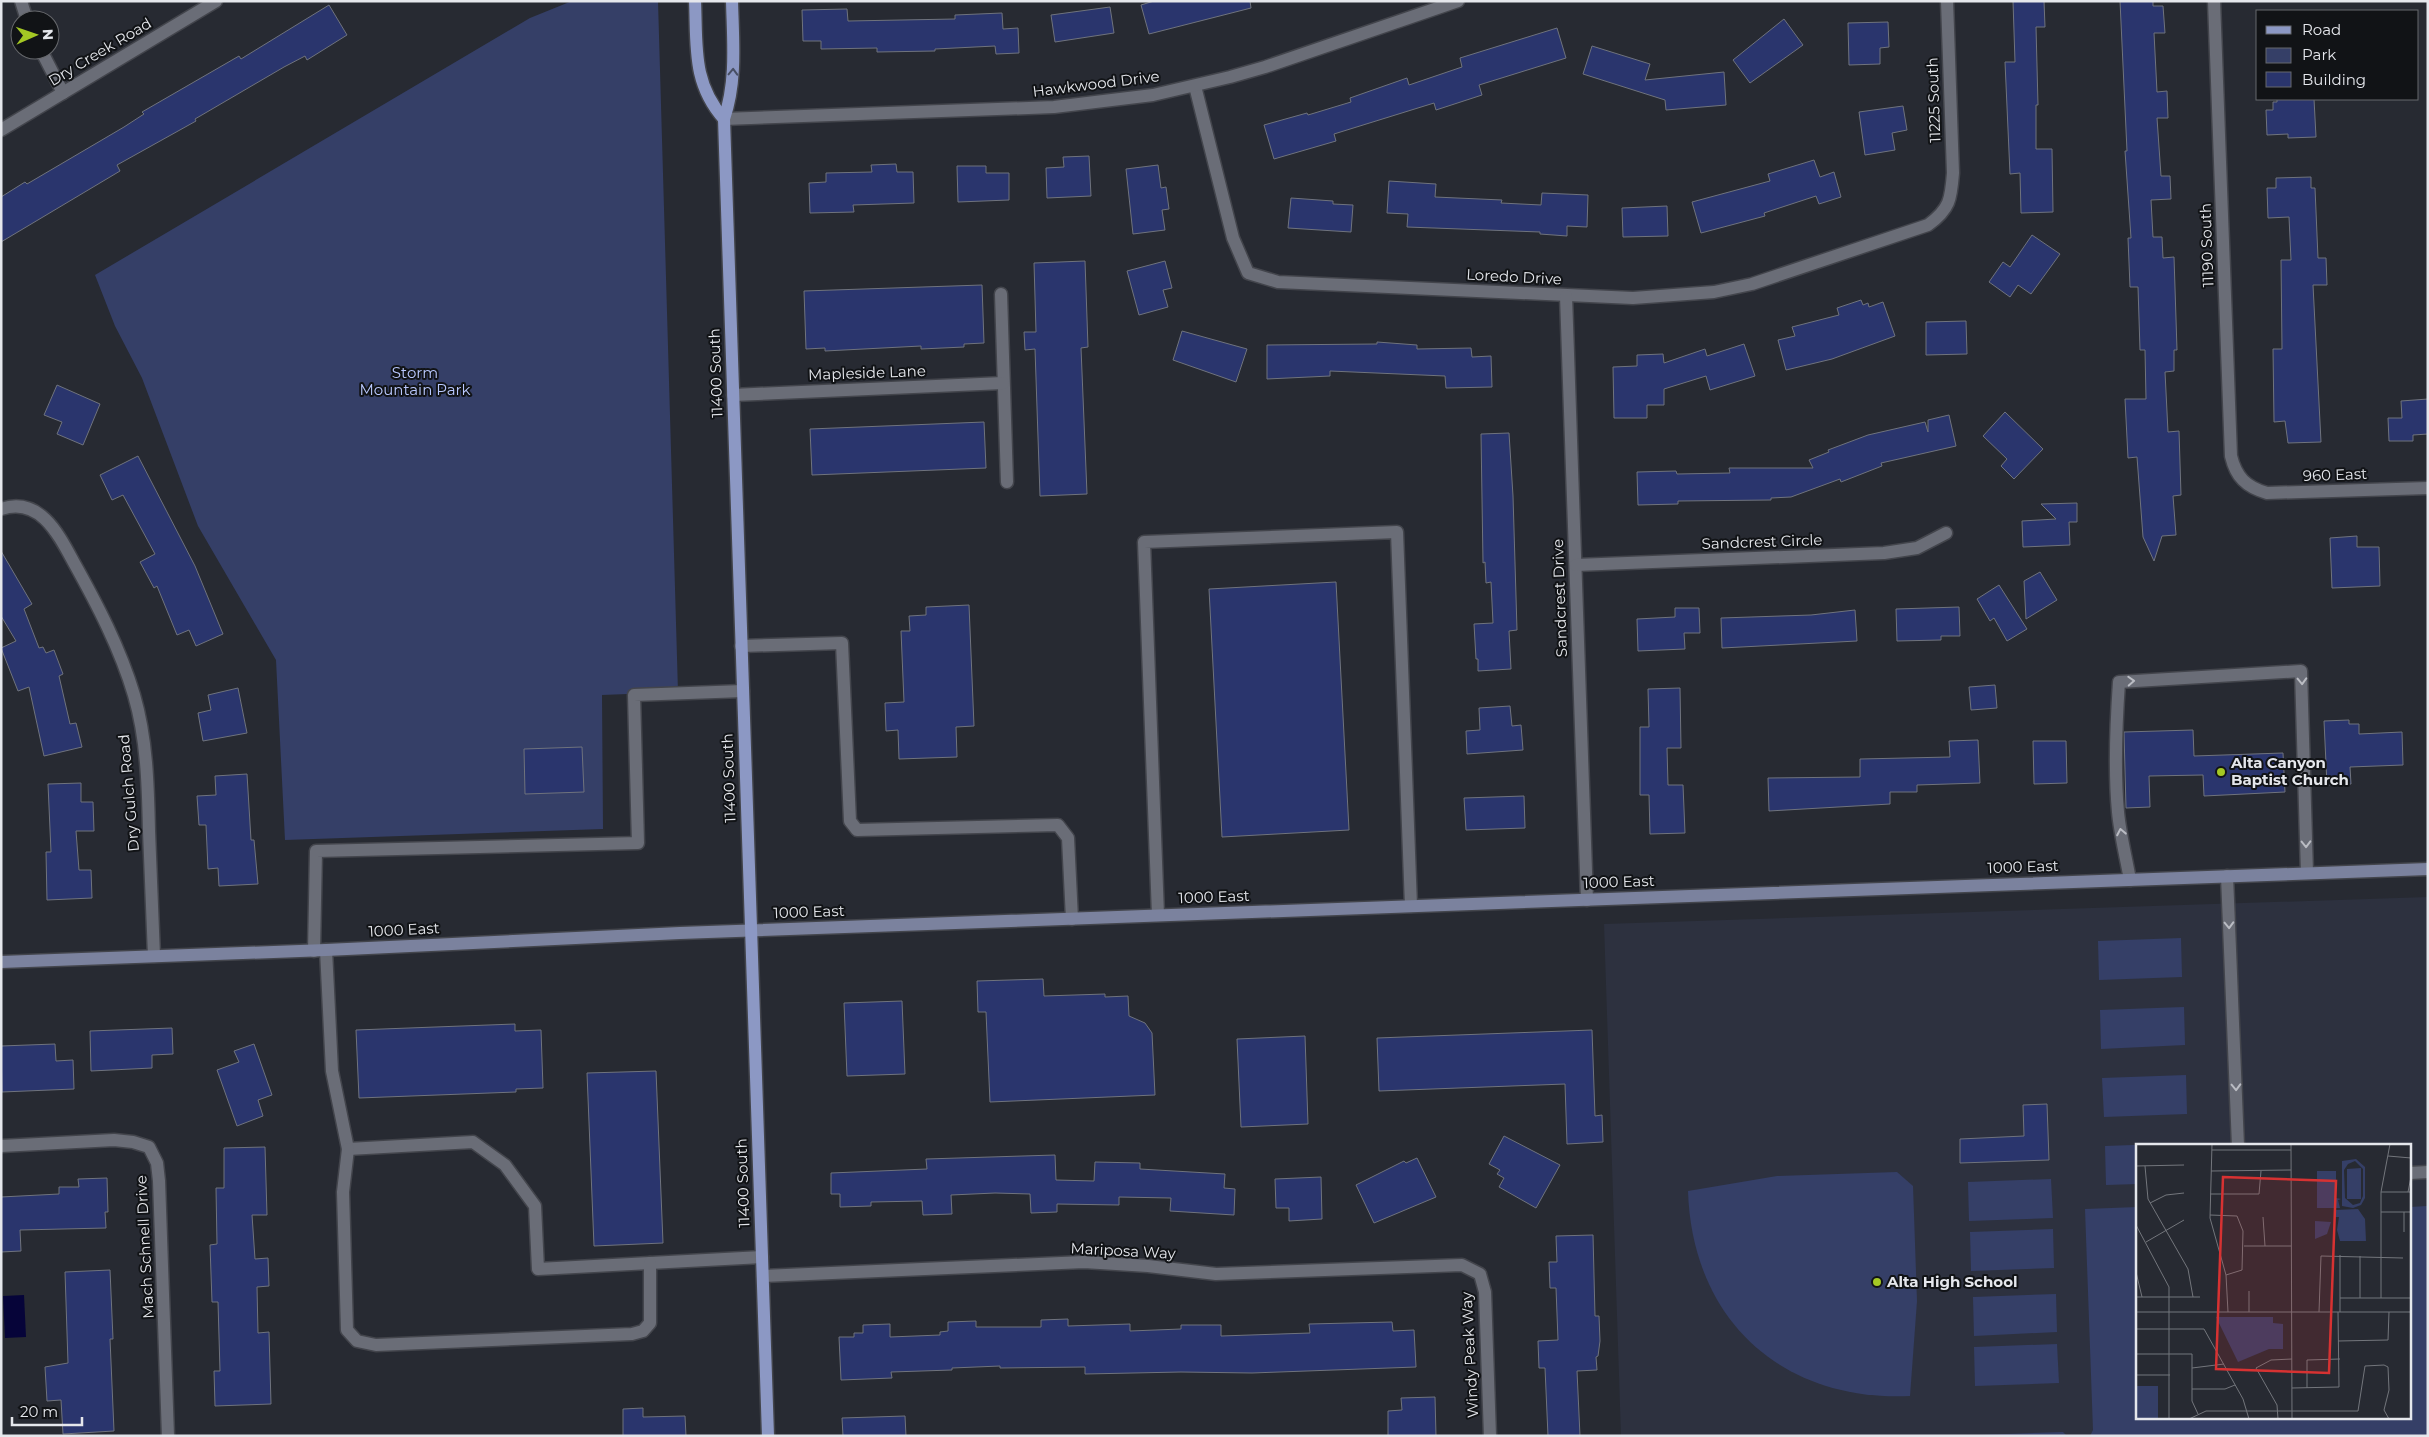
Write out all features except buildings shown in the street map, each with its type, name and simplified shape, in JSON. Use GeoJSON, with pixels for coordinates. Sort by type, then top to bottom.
{"type":"FeatureCollection","features":[{"type":"Feature","properties":{"kind":"main road"},"geometry":{"type":"LineString","coordinates":[[696,1],[700,80],[706,95],[724,119]]}},
{"type":"Feature","properties":{"kind":"main road","name":"11400 South"},"geometry":{"type":"LineString","coordinates":[[732,1],[733,78],[732,92],[724,119],[768,1436]]}},
{"type":"Feature","properties":{"kind":"street","name":"Dry Creek Road"},"geometry":{"type":"LineString","coordinates":[[1,130],[216,1]]}},
{"type":"Feature","properties":{"kind":"street","name":"Hawkwood Drive"},"geometry":{"type":"LineString","coordinates":[[724,119],[1054,107],[1153,95],[1265,67],[1458,1]]}},
{"type":"Feature","properties":{"kind":"street","name":"11225 South"},"geometry":{"type":"LineString","coordinates":[[1947,1],[1953,173],[1951,197]]}},
{"type":"Feature","properties":{"kind":"street","name":"11190 South"},"geometry":{"type":"LineString","coordinates":[[2214,1],[2231,456],[2234,467],[2246,484]]}},
{"type":"Feature","properties":{"kind":"street"},"geometry":{"type":"LineString","coordinates":[[46,60],[64,93]]}},
{"type":"Feature","properties":{"kind":"street","name":"Loredo Drive"},"geometry":{"type":"LineString","coordinates":[[1195,86],[1233,238],[1248,273],[1278,282],[1566,296],[1674,297],[1752,284],[1928,225],[1938,218],[1951,197]]}},
{"type":"Feature","properties":{"kind":"street"},"geometry":{"type":"LineString","coordinates":[[1001,294],[1007,482]]}},
{"type":"Feature","properties":{"kind":"street","name":"Sandcrest Drive"},"geometry":{"type":"LineString","coordinates":[[1566,296],[1587,900]]}},
{"type":"Feature","properties":{"kind":"street","name":"Mapleside Lane"},"geometry":{"type":"LineString","coordinates":[[733,395],[1003,383]]}},
{"type":"Feature","properties":{"kind":"street","name":"960 East"},"geometry":{"type":"LineString","coordinates":[[2246,484],[2261,491],[2279,493],[2428,488]]}},
{"type":"Feature","properties":{"kind":"street","name":"Dry Gulch Road"},"geometry":{"type":"LineString","coordinates":[[1,509],[10,506],[28,508],[51,522],[92,595],[116,644],[134,697],[146,769],[154,956]]}},
{"type":"Feature","properties":{"kind":"street"},"geometry":{"type":"LineString","coordinates":[[1158,915],[1144,542],[1397,532],[1411,906]]}},
{"type":"Feature","properties":{"kind":"street","name":"Sandcrest Circle"},"geometry":{"type":"LineString","coordinates":[[1576,565],[1884,553],[1917,548],[1946,533]]}},
{"type":"Feature","properties":{"kind":"street"},"geometry":{"type":"LineString","coordinates":[[741,646],[842,643],[850,821],[857,830],[1058,825],[1068,838],[1072,919]]}},
{"type":"Feature","properties":{"kind":"street"},"geometry":{"type":"LineString","coordinates":[[2130,880],[2118,814],[2116,780],[2116,730],[2119,682],[2301,672],[2307,873]]}},
{"type":"Feature","properties":{"kind":"street"},"geometry":{"type":"LineString","coordinates":[[650,1263],[650,1323],[644,1331],[632,1334],[376,1345],[357,1341],[347,1330],[343,1192],[348,1149],[332,1071],[320,951],[316,851],[638,843],[634,695],[743,691]]}},
{"type":"Feature","properties":{"kind":"street","name":"1000 East"},"geometry":{"type":"LineString","coordinates":[[1,962],[320,951],[751,930],[2428,869]]}},
{"type":"Feature","properties":{"kind":"street"},"geometry":{"type":"LineString","coordinates":[[2227,876],[2238,1144]]}},
{"type":"Feature","properties":{"kind":"street","name":"Mach Schnell Drive"},"geometry":{"type":"LineString","coordinates":[[1,1146],[114,1140],[133,1142],[150,1147],[157,1163],[159,1182],[168,1436]]}},
{"type":"Feature","properties":{"kind":"street"},"geometry":{"type":"LineString","coordinates":[[348,1149],[473,1142],[506,1165],[535,1206],[538,1269],[762,1257]]}},
{"type":"Feature","properties":{"kind":"street"},"geometry":{"type":"LineString","coordinates":[[2412,1173],[2428,1172]]}},
{"type":"Feature","properties":{"kind":"street","name":"Mariposa Way"},"geometry":{"type":"LineString","coordinates":[[763,1276],[1084,1262],[1148,1266],[1216,1274],[1462,1266],[1480,1274]]}},
{"type":"Feature","properties":{"kind":"street","name":"Windy Peak Way"},"geometry":{"type":"LineString","coordinates":[[1480,1274],[1486,1312],[1490,1436]]}},
{"type":"Feature","properties":{"kind":"shaded area","name":"Alta High School"},"geometry":{"type":"Polygon","coordinates":[[[2428,897],[2428,1436],[1621,1436],[1604,924],[2428,897]]]}},
{"type":"Feature","properties":{"kind":"shaded area"},"geometry":{"type":"Polygon","coordinates":[[[24,1295],[26,1337],[5,1338],[3,1296],[24,1295]]]}},
{"type":"Feature","properties":{"kind":"green space","name":"Storm Mountain Park"},"geometry":{"type":"Polygon","coordinates":[[[572,1],[658,1],[678,692],[602,695],[603,829],[285,840],[276,660],[198,526],[142,378],[115,326],[95,275],[530,18],[572,1]]]}},
{"type":"Feature","properties":{"kind":"green space"},"geometry":{"type":"Polygon","coordinates":[[[2181,938],[2182,977],[2099,980],[2098,941],[2181,938]]]}},
{"type":"Feature","properties":{"kind":"green space"},"geometry":{"type":"Polygon","coordinates":[[[2184,1007],[2185,1045],[2101,1049],[2100,1010],[2184,1007]]]}},
{"type":"Feature","properties":{"kind":"green space"},"geometry":{"type":"Polygon","coordinates":[[[2186,1075],[2187,1114],[2104,1117],[2102,1078],[2186,1075]]]}},
{"type":"Feature","properties":{"kind":"green space"},"geometry":{"type":"Polygon","coordinates":[[[2136,1145],[2136,1184],[2106,1185],[2105,1146],[2136,1145]]]}},
{"type":"Feature","properties":{"kind":"green space"},"geometry":{"type":"Polygon","coordinates":[[[1897,1172],[1913,1186],[1917,1301],[1910,1396],[1864,1394],[1821,1384],[1784,1368],[1752,1344],[1726,1314],[1706,1278],[1693,1237],[1688,1191],[1777,1176],[1897,1172]]]}},
{"type":"Feature","properties":{"kind":"green space"},"geometry":{"type":"Polygon","coordinates":[[[2051,1179],[2053,1218],[1969,1221],[1968,1182],[2051,1179]]]}},
{"type":"Feature","properties":{"kind":"green space"},"geometry":{"type":"Polygon","coordinates":[[[2428,1197],[2428,1436],[2090,1436],[2093,1430],[2085,1209],[2136,1207],[2136,1420],[2412,1420],[2412,1207],[2427,1206],[2428,1197]]]}},
{"type":"Feature","properties":{"kind":"green space"},"geometry":{"type":"Polygon","coordinates":[[[2053,1229],[2054,1268],[1971,1271],[1970,1232],[2053,1229]]]}},
{"type":"Feature","properties":{"kind":"green space"},"geometry":{"type":"Polygon","coordinates":[[[2056,1294],[2057,1332],[1974,1336],[1973,1297],[2056,1294]]]}},
{"type":"Feature","properties":{"kind":"green space"},"geometry":{"type":"Polygon","coordinates":[[[2057,1344],[2059,1383],[1975,1386],[1974,1347],[2057,1344]]]}},
{"type":"Feature","properties":{"kind":"green space"},"geometry":{"type":"Polygon","coordinates":[[[2063,1432],[2067,1436],[1980,1435],[2063,1432]]]}},
{"type":"Feature","properties":{"kind":"place","name":"Alta Canyon Baptist Church"},"geometry":{"type":"Point","coordinates":[2221,772]}},
{"type":"Feature","properties":{"kind":"place","name":"Alta High School"},"geometry":{"type":"Point","coordinates":[1877,1282]}}]}
